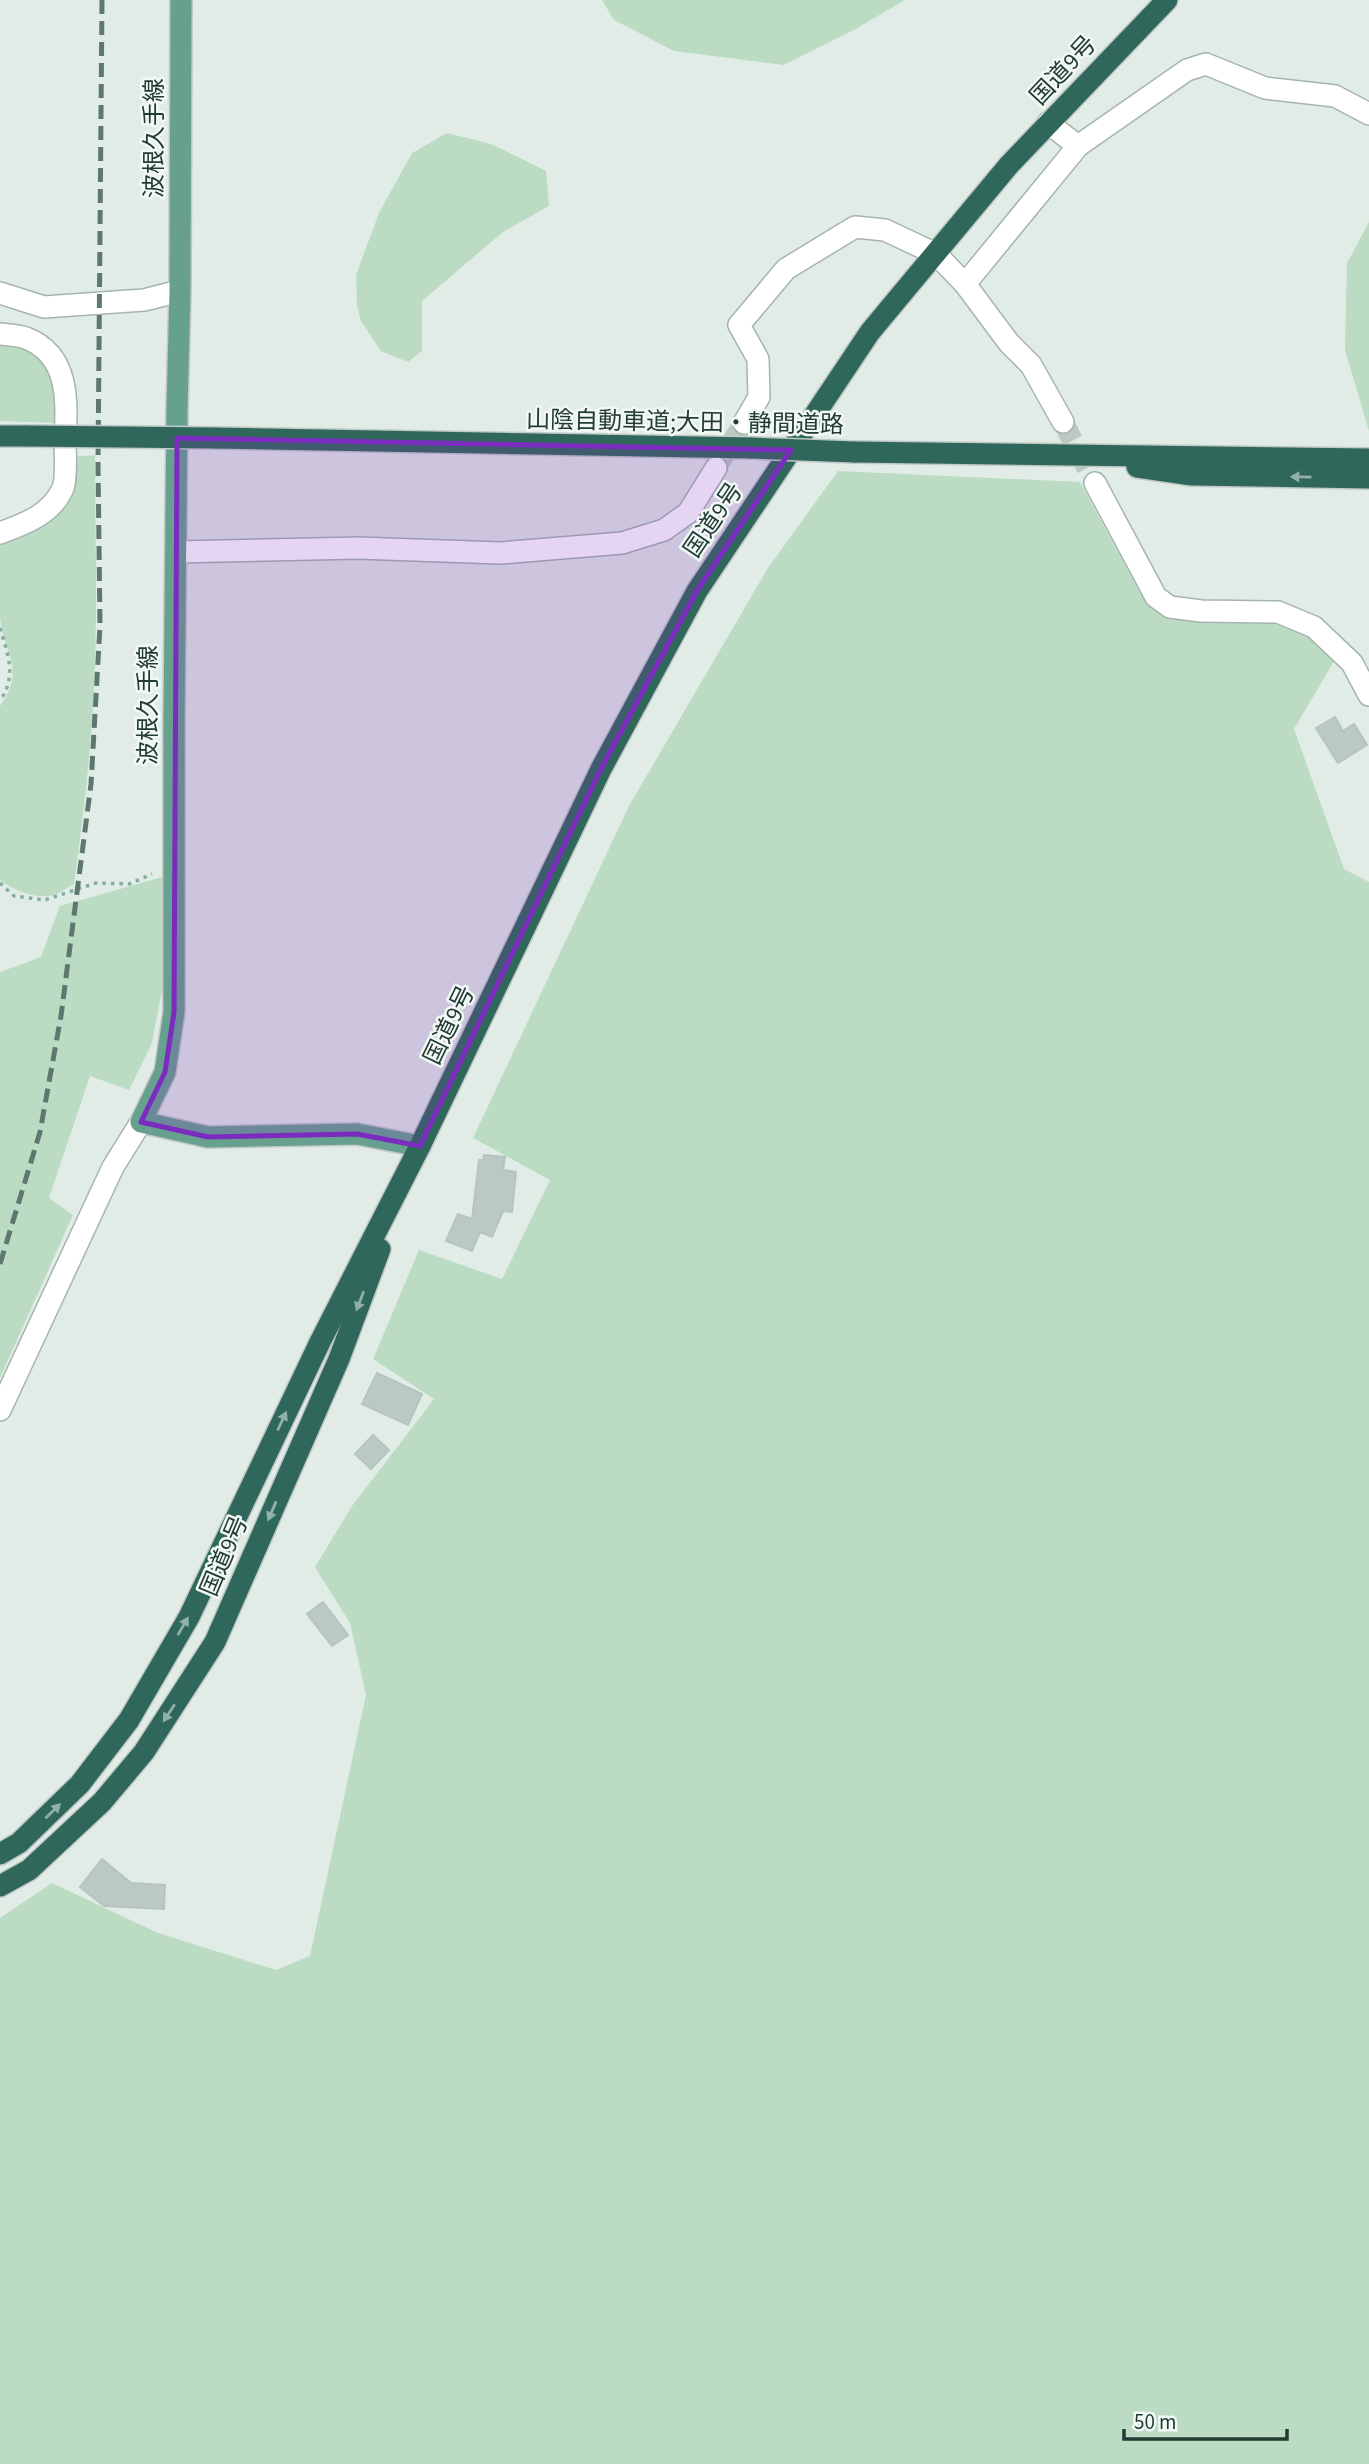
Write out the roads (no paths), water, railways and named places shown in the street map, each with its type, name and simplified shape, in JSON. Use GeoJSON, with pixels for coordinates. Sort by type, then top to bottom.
{"type":"FeatureCollection","features":[{"type":"Feature","properties":{"kind":"highway","name":"国道9号"},"geometry":{"type":"LineString","coordinates":[[0,1854],[19,1843],[80,1784],[129,1720],[189,1617],[320,1342],[419,1146],[601,769],[697,591],[870,332],[1009,165],[1167,0]]}},
{"type":"Feature","properties":{"kind":"highway","name":"山陰自動車道;大田・静間道路"},"geometry":{"type":"LineString","coordinates":[[0,436],[1369,459]]}},
{"type":"Feature","properties":{"kind":"highway"},"geometry":{"type":"LineString","coordinates":[[1249,458],[1369,452]]}},
{"type":"Feature","properties":{"kind":"highway"},"geometry":{"type":"LineString","coordinates":[[1052,455],[1192,475],[1369,478]]}},
{"type":"Feature","properties":{"kind":"highway","name":"国道9号"},"geometry":{"type":"LineString","coordinates":[[0,1886],[29,1870],[102,1802],[144,1752],[215,1643],[339,1359],[419,1146]]}},
{"type":"Feature","properties":{"kind":"main road","name":"波根久手線"},"geometry":{"type":"LineString","coordinates":[[141,1122],[165,1072],[174,1012],[181,0]]}},
{"type":"Feature","properties":{"kind":"main road"},"geometry":{"type":"LineString","coordinates":[[141,1122],[208,1137],[357,1134],[419,1146]]}},
{"type":"Feature","properties":{"kind":"street"},"geometry":{"type":"LineString","coordinates":[[965,284],[1078,146],[1187,70],[1206,64],[1265,88],[1335,96],[1369,114]]}},
{"type":"Feature","properties":{"kind":"street"},"geometry":{"type":"LineString","coordinates":[[1048,123],[1078,146]]}},
{"type":"Feature","properties":{"kind":"street"},"geometry":{"type":"LineString","coordinates":[[744,423],[759,397],[758,359],[739,326],[786,269],[855,227],[885,230],[936,254],[965,284],[1009,343],[1031,365],[1063,422]]}},
{"type":"Feature","properties":{"kind":"street"},"geometry":{"type":"LineString","coordinates":[[0,293],[44,307],[144,300],[180,291]]}},
{"type":"Feature","properties":{"kind":"street"},"geometry":{"type":"LineString","coordinates":[[0,334],[26,338],[43,348],[59,366],[65,384],[66,408],[64,487],[47,510],[31,522],[0,533]]}},
{"type":"Feature","properties":{"kind":"street"},"geometry":{"type":"LineString","coordinates":[[176,552],[358,548],[500,552],[622,543],[664,530],[688,513],[716,468]]}},
{"type":"Feature","properties":{"kind":"street"},"geometry":{"type":"LineString","coordinates":[[1095,483],[1156,597],[1170,607],[1201,611],[1278,612],[1314,627],[1352,663],[1369,695]]}},
{"type":"Feature","properties":{"kind":"street"},"geometry":{"type":"LineString","coordinates":[[0,1410],[113,1167],[141,1122]]}},
{"type":"Feature","properties":{"kind":"tunnel"},"geometry":{"type":"LineString","coordinates":[[1063,422],[1095,483]]}},
{"type":"Feature","properties":{"kind":"tunnel"},"geometry":{"type":"LineString","coordinates":[[716,468],[744,423]]}},
{"type":"Feature","properties":{"kind":"railway"},"geometry":{"type":"LineString","coordinates":[[0,1264],[40,1132],[61,1016],[91,784],[100,626],[98,464],[102,0]]}}]}
